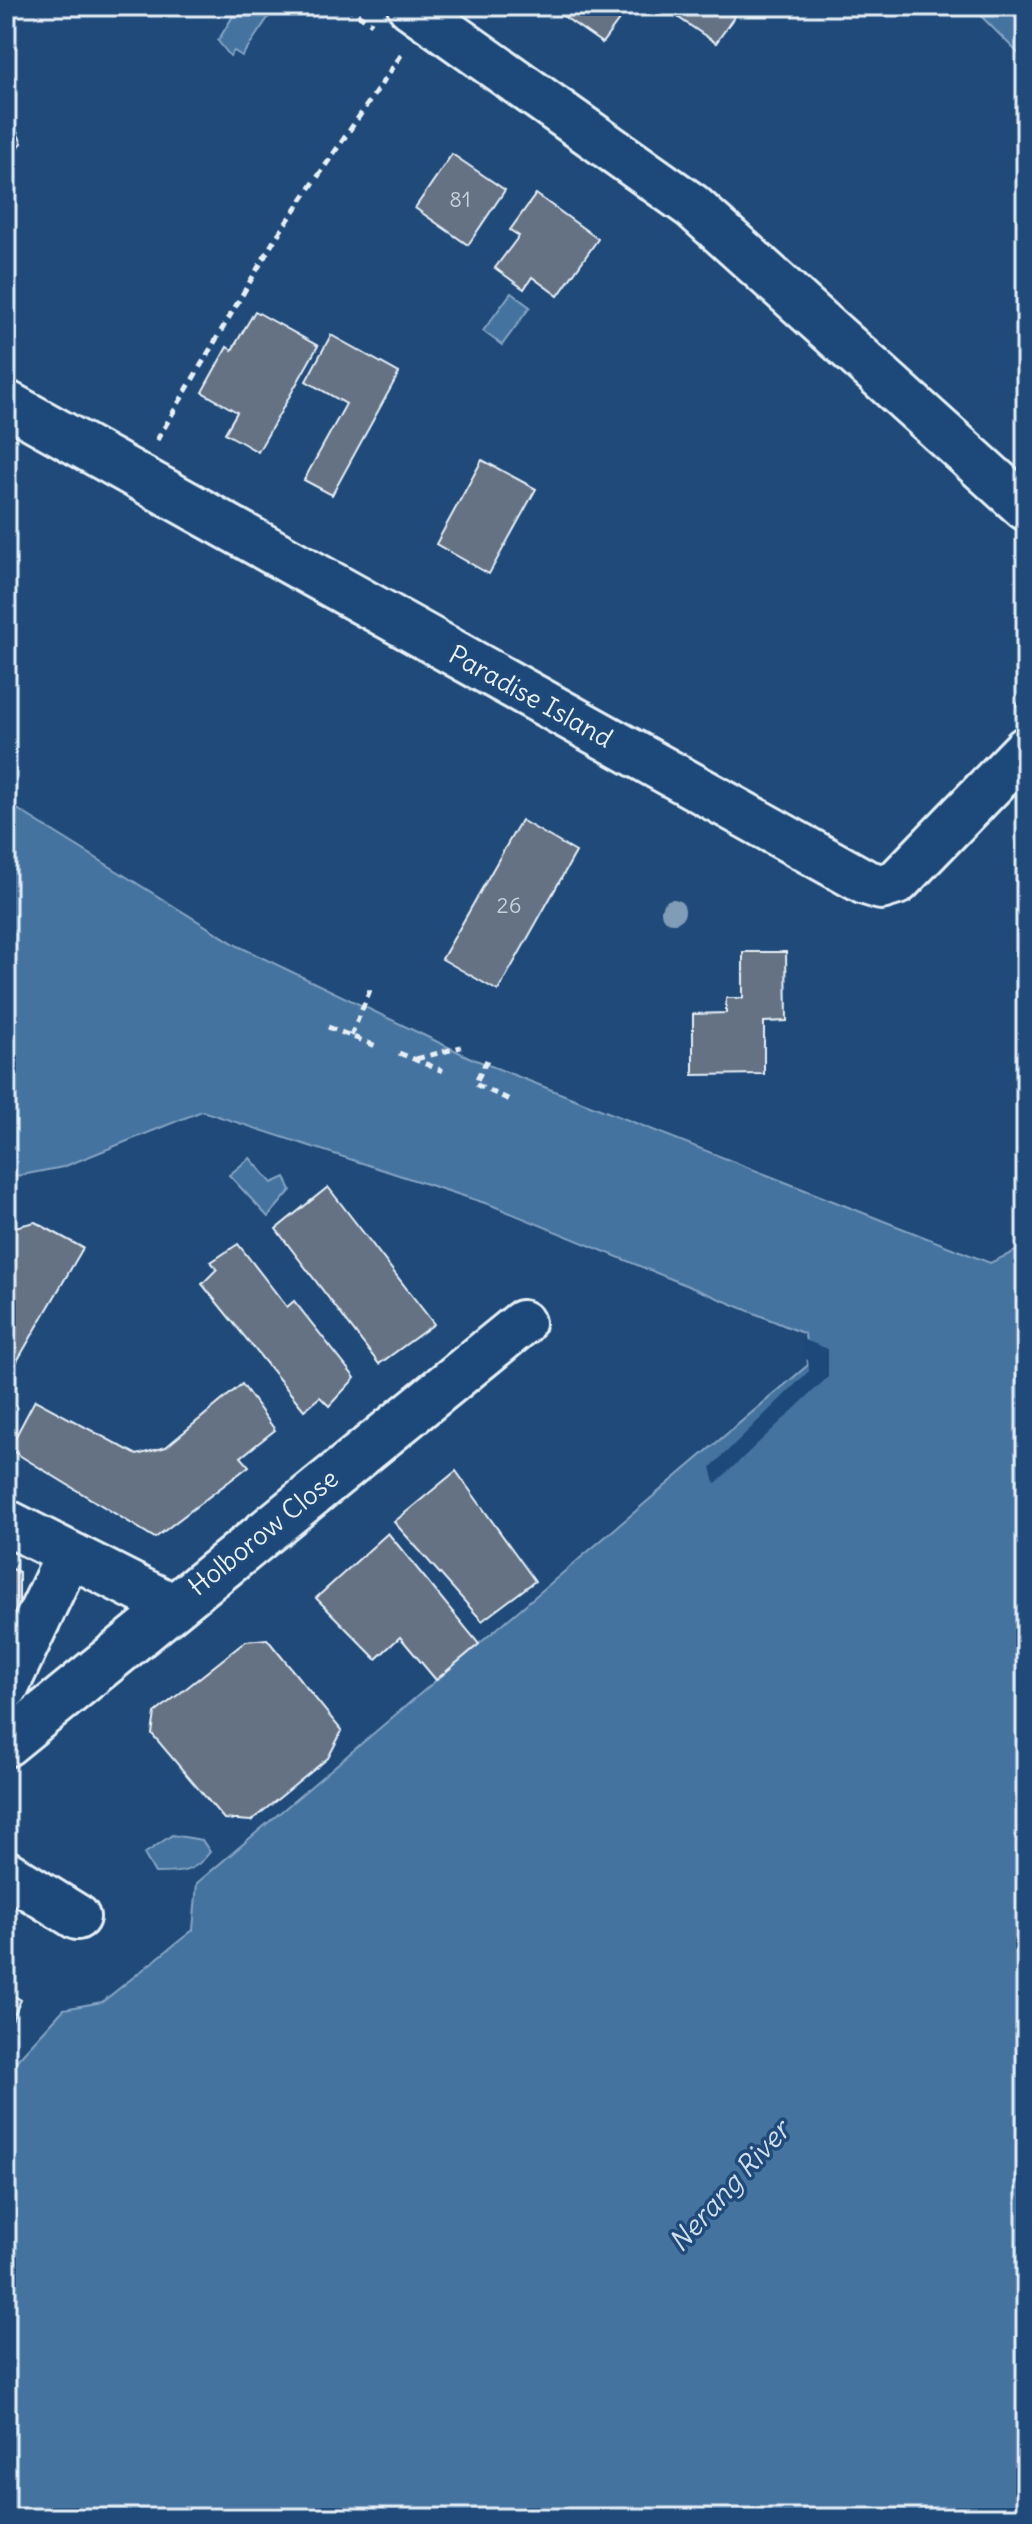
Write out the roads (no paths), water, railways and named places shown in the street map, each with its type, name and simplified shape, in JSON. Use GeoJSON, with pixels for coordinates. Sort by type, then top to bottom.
{"type":"FeatureCollection","features":[{"type":"Feature","properties":{"kind":"street"},"geometry":{"type":"LineString","coordinates":[[418,12],[692,206],[1026,508]]}},
{"type":"Feature","properties":{"kind":"street","name":"Paradise Island"},"geometry":{"type":"LineString","coordinates":[[6,403],[851,874],[881,887],[897,882],[1016,734]]}},
{"type":"Feature","properties":{"kind":"street","name":"Holborow Close"},"geometry":{"type":"LineString","coordinates":[[6,1744],[522,1323]]}},
{"type":"Feature","properties":{"kind":"street"},"geometry":{"type":"LineString","coordinates":[[6,1522],[172,1606]]}},
{"type":"Feature","properties":{"kind":"street"},"geometry":{"type":"LineString","coordinates":[[6,1687],[68,1556]]}},
{"type":"Feature","properties":{"kind":"street"},"geometry":{"type":"LineString","coordinates":[[6,1873],[77,1917]]}},
{"type":"Feature","properties":{"kind":"water"},"geometry":{"type":"Polygon","coordinates":[[[239,6],[276,6],[242,56],[234,51],[230,56],[218,41],[239,6]]]}},
{"type":"Feature","properties":{"kind":"water"},"geometry":{"type":"Polygon","coordinates":[[[971,6],[1026,6],[1026,61],[971,6]]]}},
{"type":"Feature","properties":{"kind":"water"},"geometry":{"type":"Polygon","coordinates":[[[511,293],[530,307],[502,345],[483,331],[511,293]]]}},
{"type":"Feature","properties":{"kind":"water","name":"Nerang River"},"geometry":{"type":"Polygon","coordinates":[[[6,802],[238,946],[471,1058],[990,1263],[1016,1251],[1026,1241],[1026,2518],[6,2518],[6,2072],[64,2009],[102,2002],[193,1930],[197,1883],[808,1365],[805,1334],[491,1205],[202,1111],[63,1167],[6,1178],[6,802]]]}},
{"type":"Feature","properties":{"kind":"water"},"geometry":{"type":"Polygon","coordinates":[[[250,1158],[272,1183],[285,1177],[291,1190],[268,1217],[229,1175],[250,1158]]]}},
{"type":"Feature","properties":{"kind":"water"},"geometry":{"type":"Polygon","coordinates":[[[172,1835],[202,1840],[210,1852],[192,1868],[155,1873],[144,1854],[172,1835]]]}}]}
